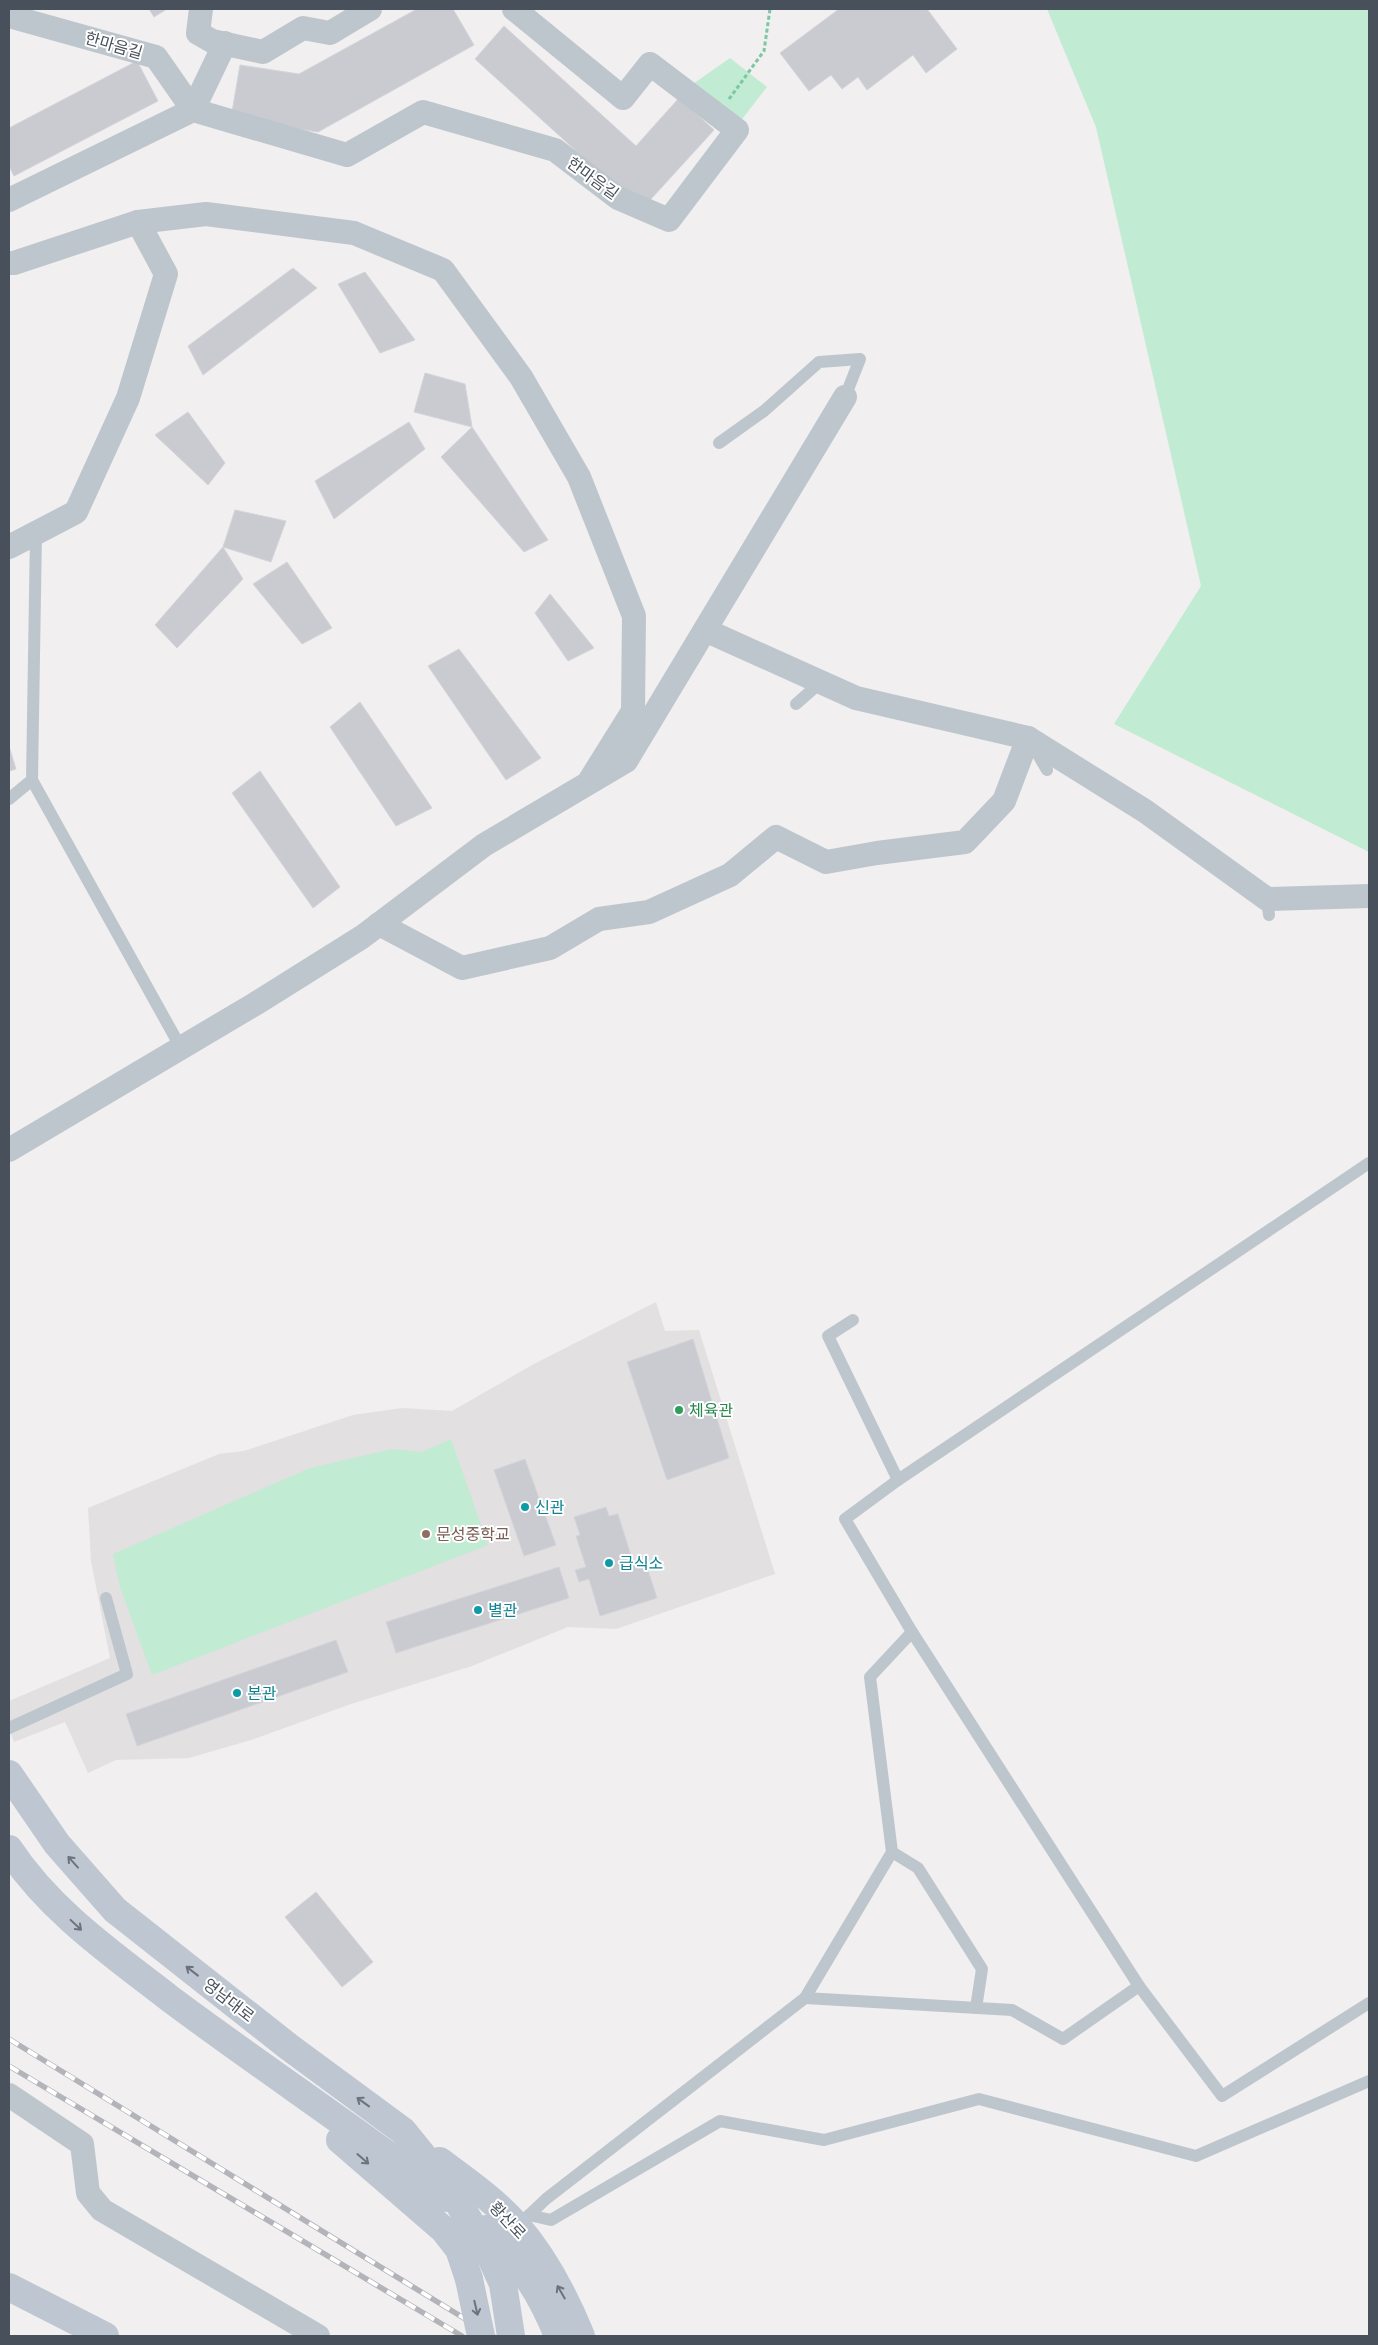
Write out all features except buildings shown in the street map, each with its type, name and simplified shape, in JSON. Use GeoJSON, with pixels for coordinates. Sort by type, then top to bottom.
{"type":"FeatureCollection","features":[{"type":"Feature","properties":{"kind":"main road","name":"영남대로"},"geometry":{"type":"LineString","coordinates":[[9,1774],[57,1844],[115,1910],[289,2047],[402,2130],[442,2178],[479,2234],[503,2284],[511,2336]]}},
{"type":"Feature","properties":{"kind":"main road","name":"영남대로"},"geometry":{"type":"LineString","coordinates":[[9,1849],[51,1902],[82,1931],[206,2025],[357,2131],[463,2211]]}},
{"type":"Feature","properties":{"kind":"main road","name":"영남대로"},"geometry":{"type":"LineString","coordinates":[[206,2025],[444,2230],[459,2249],[469,2279],[481,2336]]}},
{"type":"Feature","properties":{"kind":"main road","name":"황산로"},"geometry":{"type":"LineString","coordinates":[[402,2130],[498,2207],[547,2269],[568,2304],[580,2336]]}},
{"type":"Feature","properties":{"kind":"main road","name":"황산로"},"geometry":{"type":"LineString","coordinates":[[463,2211],[516,2228]]}},
{"type":"Feature","properties":{"kind":"main road","name":"황산로"},"geometry":{"type":"LineString","coordinates":[[516,2228],[527,2275],[547,2308],[558,2336]]}},
{"type":"Feature","properties":{"kind":"main road"},"geometry":{"type":"LineString","coordinates":[[9,2287],[105,2336]]}},
{"type":"Feature","properties":{"kind":"street"},"geometry":{"type":"LineString","coordinates":[[201,9],[198,33],[212,41],[263,52],[303,28],[330,33],[370,9]]}},
{"type":"Feature","properties":{"kind":"street","name":"한마음길"},"geometry":{"type":"LineString","coordinates":[[9,16],[156,57],[193,110],[347,155],[423,112],[555,150],[618,198],[669,220],[737,130],[650,64],[623,98],[514,9]]}},
{"type":"Feature","properties":{"kind":"street"},"geometry":{"type":"LineString","coordinates":[[9,200],[193,110],[225,43]]}},
{"type":"Feature","properties":{"kind":"street"},"geometry":{"type":"LineString","coordinates":[[9,263],[138,222],[206,214],[354,233],[443,270],[521,377],[579,478],[634,616],[634,711],[588,783]]}},
{"type":"Feature","properties":{"kind":"street"},"geometry":{"type":"LineString","coordinates":[[9,548],[76,512],[128,398],[166,274],[138,222]]}},
{"type":"Feature","properties":{"kind":"street"},"geometry":{"type":"LineString","coordinates":[[9,1150],[280,988],[379,924],[484,845],[626,761],[845,397]]}},
{"type":"Feature","properties":{"kind":"street"},"geometry":{"type":"LineString","coordinates":[[705,630],[856,698],[1028,738],[1145,811],[1268,907],[1369,896]]}},
{"type":"Feature","properties":{"kind":"street"},"geometry":{"type":"LineString","coordinates":[[379,924],[462,968],[550,948],[599,919],[649,912],[730,875],[776,837],[826,862],[877,853],[965,842],[1004,801],[1028,738]]}},
{"type":"Feature","properties":{"kind":"street"},"geometry":{"type":"LineString","coordinates":[[9,2095],[82,2144],[88,2193],[102,2210],[318,2336]]}},
{"type":"Feature","properties":{"kind":"lane"},"geometry":{"type":"LineString","coordinates":[[719,442],[764,411],[820,362],[860,359],[845,397]]}},
{"type":"Feature","properties":{"kind":"lane"},"geometry":{"type":"LineString","coordinates":[[36,533],[32,780],[181,1048]]}},
{"type":"Feature","properties":{"kind":"lane"},"geometry":{"type":"LineString","coordinates":[[796,704],[821,682]]}},
{"type":"Feature","properties":{"kind":"lane"},"geometry":{"type":"LineString","coordinates":[[1028,738],[1047,770]]}},
{"type":"Feature","properties":{"kind":"lane"},"geometry":{"type":"LineString","coordinates":[[9,799],[32,780]]}},
{"type":"Feature","properties":{"kind":"lane"},"geometry":{"type":"LineString","coordinates":[[1369,1162],[898,1480],[845,1519],[912,1632],[1139,1986],[1222,2096],[1369,2003]]}},
{"type":"Feature","properties":{"kind":"lane"},"geometry":{"type":"LineString","coordinates":[[853,1320],[828,1336],[898,1480]]}},
{"type":"Feature","properties":{"kind":"lane"},"geometry":{"type":"LineString","coordinates":[[9,1728],[128,1674],[106,1598]]}},
{"type":"Feature","properties":{"kind":"lane"},"geometry":{"type":"LineString","coordinates":[[516,2228],[546,2199],[805,1998],[892,1852],[870,1677],[912,1632]]}},
{"type":"Feature","properties":{"kind":"lane"},"geometry":{"type":"LineString","coordinates":[[892,1852],[918,1868],[982,1969],[976,2008]]}},
{"type":"Feature","properties":{"kind":"lane"},"geometry":{"type":"LineString","coordinates":[[805,1998],[1012,2010],[1063,2039],[1139,1986]]}},
{"type":"Feature","properties":{"kind":"lane"},"geometry":{"type":"LineString","coordinates":[[516,2228],[551,2220],[720,2121],[824,2140],[979,2098],[1196,2156],[1369,2081]]}},
{"type":"Feature","properties":{"kind":"path"},"geometry":{"type":"LineString","coordinates":[[717,115],[764,51],[770,9]]}},
{"type":"Feature","properties":{"kind":"shaded area","name":"문성중학교"},"geometry":{"type":"Polygon","coordinates":[[[656,1302],[665,1331],[699,1330],[775,1574],[616,1629],[568,1627],[472,1666],[351,1704],[251,1740],[189,1758],[116,1760],[88,1773],[65,1722],[14,1742],[9,1730],[9,1701],[110,1658],[91,1561],[88,1508],[219,1454],[244,1451],[353,1415],[402,1408],[452,1411],[532,1365],[656,1302]]]}},
{"type":"Feature","properties":{"kind":"green space"},"geometry":{"type":"Polygon","coordinates":[[[1047,9],[1369,9],[1369,852],[1114,724],[1201,586],[1096,127],[1047,9]]]}},
{"type":"Feature","properties":{"kind":"green space"},"geometry":{"type":"Polygon","coordinates":[[[730,58],[767,87],[736,127],[690,86],[730,58]]]}},
{"type":"Feature","properties":{"kind":"green space"},"geometry":{"type":"Polygon","coordinates":[[[451,1439],[488,1545],[152,1675],[120,1587],[113,1554],[310,1468],[392,1449],[422,1452],[451,1439]]]}},
{"type":"Feature","properties":{"kind":"railway"},"geometry":{"type":"LineString","coordinates":[[9,2039],[493,2336]]}},
{"type":"Feature","properties":{"kind":"railway"},"geometry":{"type":"LineString","coordinates":[[9,2066],[462,2336]]}},
{"type":"Feature","properties":{"kind":"place","name":"체육관"},"geometry":{"type":"Point","coordinates":[679,1410]}},
{"type":"Feature","properties":{"kind":"place","name":"신관"},"geometry":{"type":"Point","coordinates":[525,1507]}},
{"type":"Feature","properties":{"kind":"place","name":"문성중학교"},"geometry":{"type":"Point","coordinates":[426,1534]}},
{"type":"Feature","properties":{"kind":"place","name":"급식소"},"geometry":{"type":"Point","coordinates":[609,1563]}},
{"type":"Feature","properties":{"kind":"place","name":"별관"},"geometry":{"type":"Point","coordinates":[478,1610]}},
{"type":"Feature","properties":{"kind":"place","name":"본관"},"geometry":{"type":"Point","coordinates":[237,1693]}}]}
